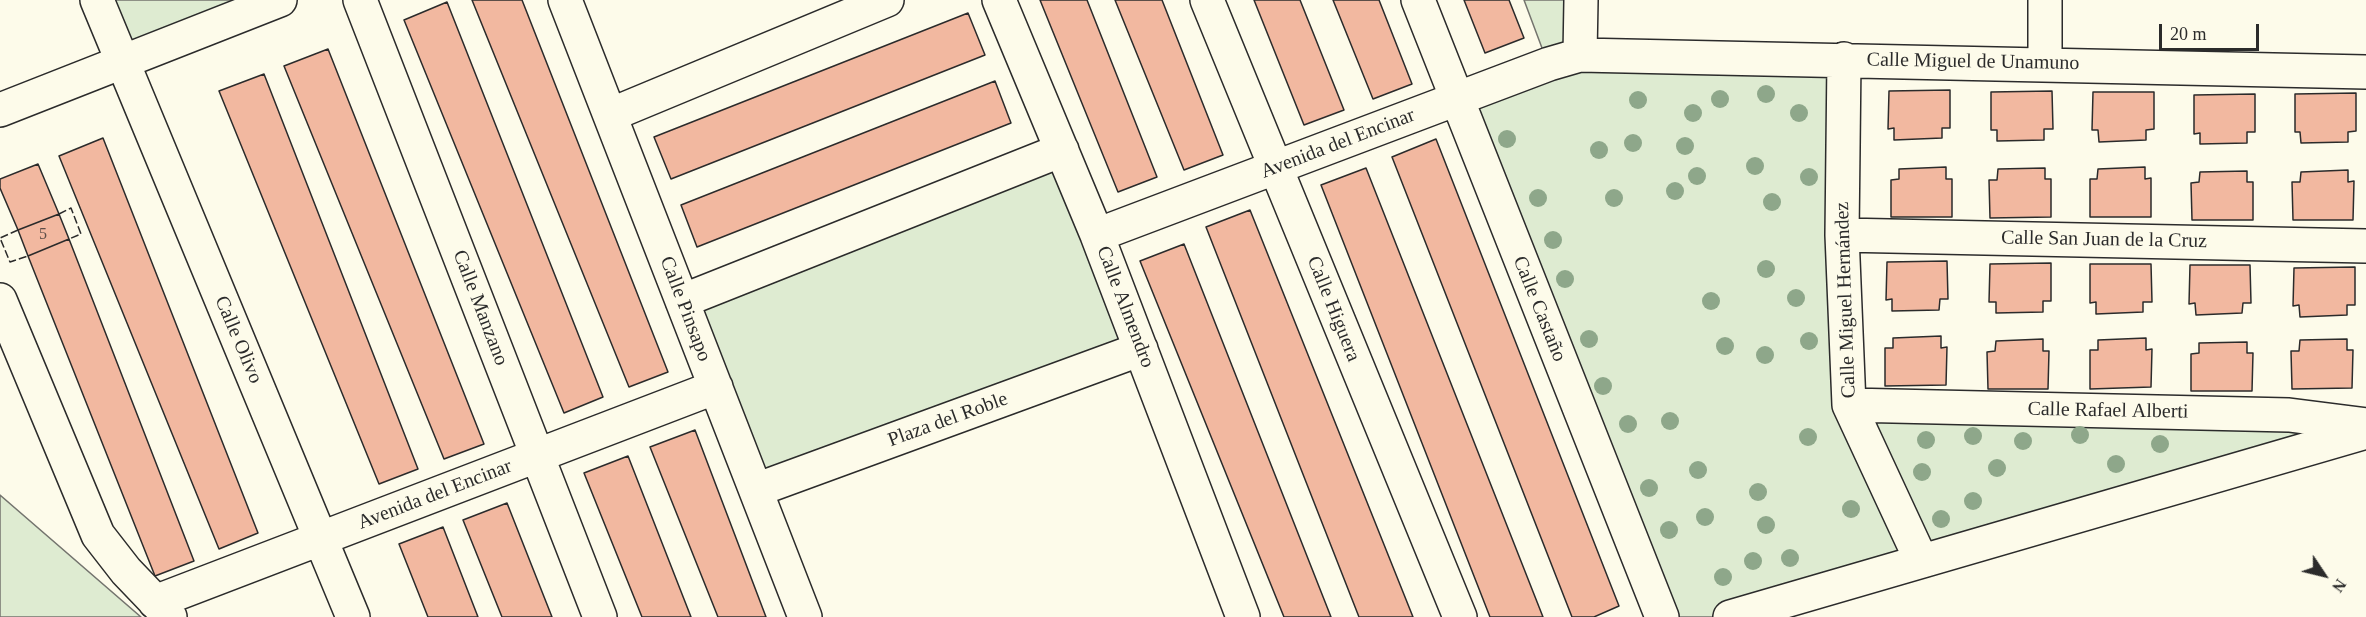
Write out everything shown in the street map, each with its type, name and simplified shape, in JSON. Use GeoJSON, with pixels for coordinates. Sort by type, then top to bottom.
{"type":"FeatureCollection","features":[{"type":"Feature","properties":{"kind":"street","name":"Calle Olivo"},"geometry":{"type":"LineString","coordinates":[[97,0],[353,617]]}},
{"type":"Feature","properties":{"kind":"street"},"geometry":{"type":"LineString","coordinates":[[0,110],[280,0]]}},
{"type":"Feature","properties":{"kind":"street","name":"Calle Manzano"},"geometry":{"type":"LineString","coordinates":[[360,0],[600,617]]}},
{"type":"Feature","properties":{"kind":"street","name":"Calle Pinsapo"},"geometry":{"type":"LineString","coordinates":[[565,0],[805,617]]}},
{"type":"Feature","properties":{"kind":"street"},"geometry":{"type":"LineString","coordinates":[[610,115],[887,0]]}},
{"type":"Feature","properties":{"kind":"street","name":"Calle Almendro"},"geometry":{"type":"LineString","coordinates":[[999,0],[1097,235],[1243,617]]}},
{"type":"Feature","properties":{"kind":"street","name":"Calle Higuera"},"geometry":{"type":"LineString","coordinates":[[1207,0],[1460,617]]}},
{"type":"Feature","properties":{"kind":"street","name":"Calle Castaño"},"geometry":{"type":"LineString","coordinates":[[1418,0],[1662,617]]}},
{"type":"Feature","properties":{"kind":"street"},"geometry":{"type":"LineString","coordinates":[[1580,55],[1581,0]]}},
{"type":"Feature","properties":{"kind":"street"},"geometry":{"type":"LineString","coordinates":[[2045,0],[2045,64]]}},
{"type":"Feature","properties":{"kind":"street","name":"Avenida del Encinar"},"geometry":{"type":"LineString","coordinates":[[1097,235],[1580,55]]}},
{"type":"Feature","properties":{"kind":"street","name":"Calle Miguel de Unamuno"},"geometry":{"type":"LineString","coordinates":[[1580,55],[2366,72]]}},
{"type":"Feature","properties":{"kind":"street","name":"Calle Miguel Hernández"},"geometry":{"type":"LineString","coordinates":[[1844,59],[1842,235],[1849,405],[1922,560]]}},
{"type":"Feature","properties":{"kind":"street"},"geometry":{"type":"LineString","coordinates":[[682,301],[1062,150]]}},
{"type":"Feature","properties":{"kind":"street","name":"Calle San Juan de la Cruz"},"geometry":{"type":"LineString","coordinates":[[1842,235],[2366,246]]}},
{"type":"Feature","properties":{"kind":"street"},"geometry":{"type":"LineString","coordinates":[[0,300],[98,535],[162,610]]}},
{"type":"Feature","properties":{"kind":"street","name":"Plaza del Roble"},"geometry":{"type":"LineString","coordinates":[[756,490],[1141,349]]}},
{"type":"Feature","properties":{"kind":"street","name":"Avenida del Encinar"},"geometry":{"type":"LineString","coordinates":[[162,610],[321,539],[716,387]]}},
{"type":"Feature","properties":{"kind":"street","name":"Calle Rafael Alberti"},"geometry":{"type":"LineString","coordinates":[[1849,405],[2289,415],[2366,425]]}},
{"type":"Feature","properties":{"kind":"street"},"geometry":{"type":"LineString","coordinates":[[1730,617],[2366,432]]}},
{"type":"Feature","properties":{"kind":"green space"},"geometry":{"type":"Polygon","coordinates":[[[97,0],[280,0],[123,63],[97,0]]]}},
{"type":"Feature","properties":{"kind":"green space"},"geometry":{"type":"Polygon","coordinates":[[[1524,0],[1581,0],[1580,55],[1844,59],[1849,405],[2366,425],[1730,617],[1662,617],[1457,100],[1548,64],[1524,0]]]}},
{"type":"Feature","properties":{"kind":"green space"},"geometry":{"type":"Polygon","coordinates":[[[1062,150],[1141,349],[756,490],[682,301],[1062,150]]]}},
{"type":"Feature","properties":{"kind":"green space"},"geometry":{"type":"Polygon","coordinates":[[[0,495],[141,617],[0,617],[0,495]]]}},
{"type":"Feature","properties":{"kind":"building"},"geometry":{"type":"Polygon","coordinates":[[[472,0],[522,0],[668,372],[629,387],[472,0]]]}},
{"type":"Feature","properties":{"kind":"building"},"geometry":{"type":"Polygon","coordinates":[[[1040,0],[1087,0],[1157,177],[1118,192],[1040,0]]]}},
{"type":"Feature","properties":{"kind":"building"},"geometry":{"type":"Polygon","coordinates":[[[1115,0],[1162,0],[1223,155],[1184,170],[1115,0]]]}},
{"type":"Feature","properties":{"kind":"building"},"geometry":{"type":"Polygon","coordinates":[[[1254,0],[1300,0],[1344,110],[1304,125],[1254,0]]]}},
{"type":"Feature","properties":{"kind":"building"},"geometry":{"type":"Polygon","coordinates":[[[1333,0],[1379,0],[1412,84],[1373,99],[1333,0]]]}},
{"type":"Feature","properties":{"kind":"building"},"geometry":{"type":"Polygon","coordinates":[[[1464,0],[1509,0],[1524,38],[1485,53],[1464,0]]]}},
{"type":"Feature","properties":{"kind":"building"},"geometry":{"type":"Polygon","coordinates":[[[447,2],[603,397],[564,413],[404,20],[447,2]]]}},
{"type":"Feature","properties":{"kind":"building"},"geometry":{"type":"Polygon","coordinates":[[[968,13],[985,55],[671,179],[654,137],[968,13]]]}},
{"type":"Feature","properties":{"kind":"building"},"geometry":{"type":"Polygon","coordinates":[[[328,49],[484,444],[444,459],[284,66],[328,49]]]}},
{"type":"Feature","properties":{"kind":"building"},"geometry":{"type":"Polygon","coordinates":[[[264,74],[418,469],[379,484],[219,91],[264,74]]]}},
{"type":"Feature","properties":{"kind":"building"},"geometry":{"type":"Polygon","coordinates":[[[995,81],[1011,123],[697,247],[681,205],[995,81]]]}},
{"type":"Feature","properties":{"kind":"building"},"geometry":{"type":"Polygon","coordinates":[[[1950,90],[1950,128],[1942,128],[1942,138],[1894,140],[1894,128],[1888,129],[1889,91],[1950,90]]]}},
{"type":"Feature","properties":{"kind":"building"},"geometry":{"type":"Polygon","coordinates":[[[2052,91],[2053,129],[2044,129],[2044,140],[1997,141],[1997,130],[1991,130],[1991,92],[2052,91]]]}},
{"type":"Feature","properties":{"kind":"building"},"geometry":{"type":"Polygon","coordinates":[[[2093,92],[2154,92],[2154,129],[2146,130],[2146,140],[2099,142],[2098,130],[2092,130],[2093,92]]]}},
{"type":"Feature","properties":{"kind":"building"},"geometry":{"type":"Polygon","coordinates":[[[2356,93],[2356,131],[2348,132],[2348,142],[2301,143],[2300,132],[2295,132],[2295,94],[2356,93]]]}},
{"type":"Feature","properties":{"kind":"building"},"geometry":{"type":"Polygon","coordinates":[[[2255,94],[2255,132],[2247,132],[2247,143],[2200,144],[2200,133],[2194,134],[2194,95],[2255,94]]]}},
{"type":"Feature","properties":{"kind":"building"},"geometry":{"type":"Polygon","coordinates":[[[103,138],[258,533],[219,549],[59,156],[103,138]]]}},
{"type":"Feature","properties":{"kind":"building"},"geometry":{"type":"Polygon","coordinates":[[[1436,139],[1619,606],[1594,617],[1572,617],[1392,157],[1436,139]]]}},
{"type":"Feature","properties":{"kind":"building"},"geometry":{"type":"Polygon","coordinates":[[[38,164],[59,214],[18,230],[0,188],[0,179],[38,164]]]}},
{"type":"Feature","properties":{"kind":"building"},"geometry":{"type":"Polygon","coordinates":[[[1946,167],[1946,179],[1952,179],[1952,217],[1891,217],[1891,180],[1899,179],[1899,169],[1946,167]]]}},
{"type":"Feature","properties":{"kind":"building"},"geometry":{"type":"Polygon","coordinates":[[[2145,167],[2145,179],[2151,178],[2151,217],[2090,217],[2090,179],[2097,179],[2098,169],[2145,167]]]}},
{"type":"Feature","properties":{"kind":"building"},"geometry":{"type":"Polygon","coordinates":[[[1366,168],[1543,617],[1490,617],[1321,185],[1366,168]]]}},
{"type":"Feature","properties":{"kind":"building"},"geometry":{"type":"Polygon","coordinates":[[[2045,168],[2045,179],[2051,179],[2051,217],[1990,218],[1989,180],[1997,180],[1998,169],[2045,168]]]}},
{"type":"Feature","properties":{"kind":"building"},"geometry":{"type":"Polygon","coordinates":[[[2348,170],[2348,182],[2354,181],[2353,220],[2293,220],[2292,182],[2300,182],[2301,172],[2348,170]]]}},
{"type":"Feature","properties":{"kind":"building"},"geometry":{"type":"Polygon","coordinates":[[[2247,171],[2247,182],[2253,182],[2253,220],[2192,220],[2191,183],[2199,182],[2200,172],[2247,171]]]}},
{"type":"Feature","properties":{"kind":"building"},"geometry":{"type":"Polygon","coordinates":[[[1250,210],[1413,617],[1359,617],[1206,227],[1250,210]]]}},
{"type":"Feature","properties":{"kind":"building"},"geometry":{"type":"Polygon","coordinates":[[[59,214],[69,239],[28,256],[18,230],[59,214]]]}},
{"type":"Feature","properties":{"kind":"building"},"geometry":{"type":"Polygon","coordinates":[[[69,239],[194,561],[155,576],[28,256],[69,239]]]}},
{"type":"Feature","properties":{"kind":"building"},"geometry":{"type":"Polygon","coordinates":[[[1184,244],[1331,617],[1284,617],[1140,261],[1184,244]]]}},
{"type":"Feature","properties":{"kind":"building"},"geometry":{"type":"Polygon","coordinates":[[[1947,261],[1948,299],[1940,299],[1939,310],[1892,311],[1892,299],[1886,300],[1887,262],[1947,261]]]}},
{"type":"Feature","properties":{"kind":"building"},"geometry":{"type":"Polygon","coordinates":[[[2051,263],[2051,301],[2043,301],[2043,312],[1996,313],[1996,302],[1989,302],[1990,264],[2051,263]]]}},
{"type":"Feature","properties":{"kind":"building"},"geometry":{"type":"Polygon","coordinates":[[[2090,264],[2151,264],[2152,302],[2143,302],[2143,312],[2096,314],[2096,302],[2090,303],[2090,264]]]}},
{"type":"Feature","properties":{"kind":"building"},"geometry":{"type":"Polygon","coordinates":[[[2190,265],[2250,265],[2251,303],[2243,303],[2242,313],[2196,315],[2195,303],[2189,304],[2190,265]]]}},
{"type":"Feature","properties":{"kind":"building"},"geometry":{"type":"Polygon","coordinates":[[[2355,267],[2355,305],[2347,305],[2347,315],[2300,317],[2299,305],[2293,306],[2294,268],[2355,267]]]}},
{"type":"Feature","properties":{"kind":"building"},"geometry":{"type":"Polygon","coordinates":[[[1941,336],[1941,348],[1947,347],[1946,385],[1885,386],[1885,348],[1893,348],[1893,338],[1941,336]]]}},
{"type":"Feature","properties":{"kind":"building"},"geometry":{"type":"Polygon","coordinates":[[[2146,338],[2146,350],[2152,349],[2151,387],[2090,389],[2090,350],[2098,350],[2098,340],[2146,338]]]}},
{"type":"Feature","properties":{"kind":"building"},"geometry":{"type":"Polygon","coordinates":[[[2043,339],[2043,351],[2049,351],[2048,389],[1988,389],[1987,352],[1995,351],[1996,341],[2043,339]]]}},
{"type":"Feature","properties":{"kind":"building"},"geometry":{"type":"Polygon","coordinates":[[[2347,339],[2347,350],[2353,350],[2352,388],[2292,389],[2291,351],[2299,351],[2300,340],[2347,339]]]}},
{"type":"Feature","properties":{"kind":"building"},"geometry":{"type":"Polygon","coordinates":[[[2247,342],[2247,353],[2253,353],[2252,391],[2191,391],[2191,354],[2199,353],[2199,343],[2247,342]]]}},
{"type":"Feature","properties":{"kind":"building"},"geometry":{"type":"Polygon","coordinates":[[[695,430],[766,617],[718,617],[650,447],[695,430]]]}},
{"type":"Feature","properties":{"kind":"building"},"geometry":{"type":"Polygon","coordinates":[[[628,456],[691,617],[642,617],[584,473],[628,456]]]}},
{"type":"Feature","properties":{"kind":"building"},"geometry":{"type":"Polygon","coordinates":[[[507,503],[552,617],[502,617],[463,520],[507,503]]]}},
{"type":"Feature","properties":{"kind":"building"},"geometry":{"type":"Polygon","coordinates":[[[443,527],[478,617],[428,617],[399,544],[443,527]]]}},
{"type":"Feature","properties":{"kind":"fence"},"geometry":{"type":"LineString","coordinates":[[59,214],[71,208],[81,234],[69,239]]}},
{"type":"Feature","properties":{"kind":"fence"},"geometry":{"type":"LineString","coordinates":[[18,230],[0,238],[10,262],[28,256]]}}]}
